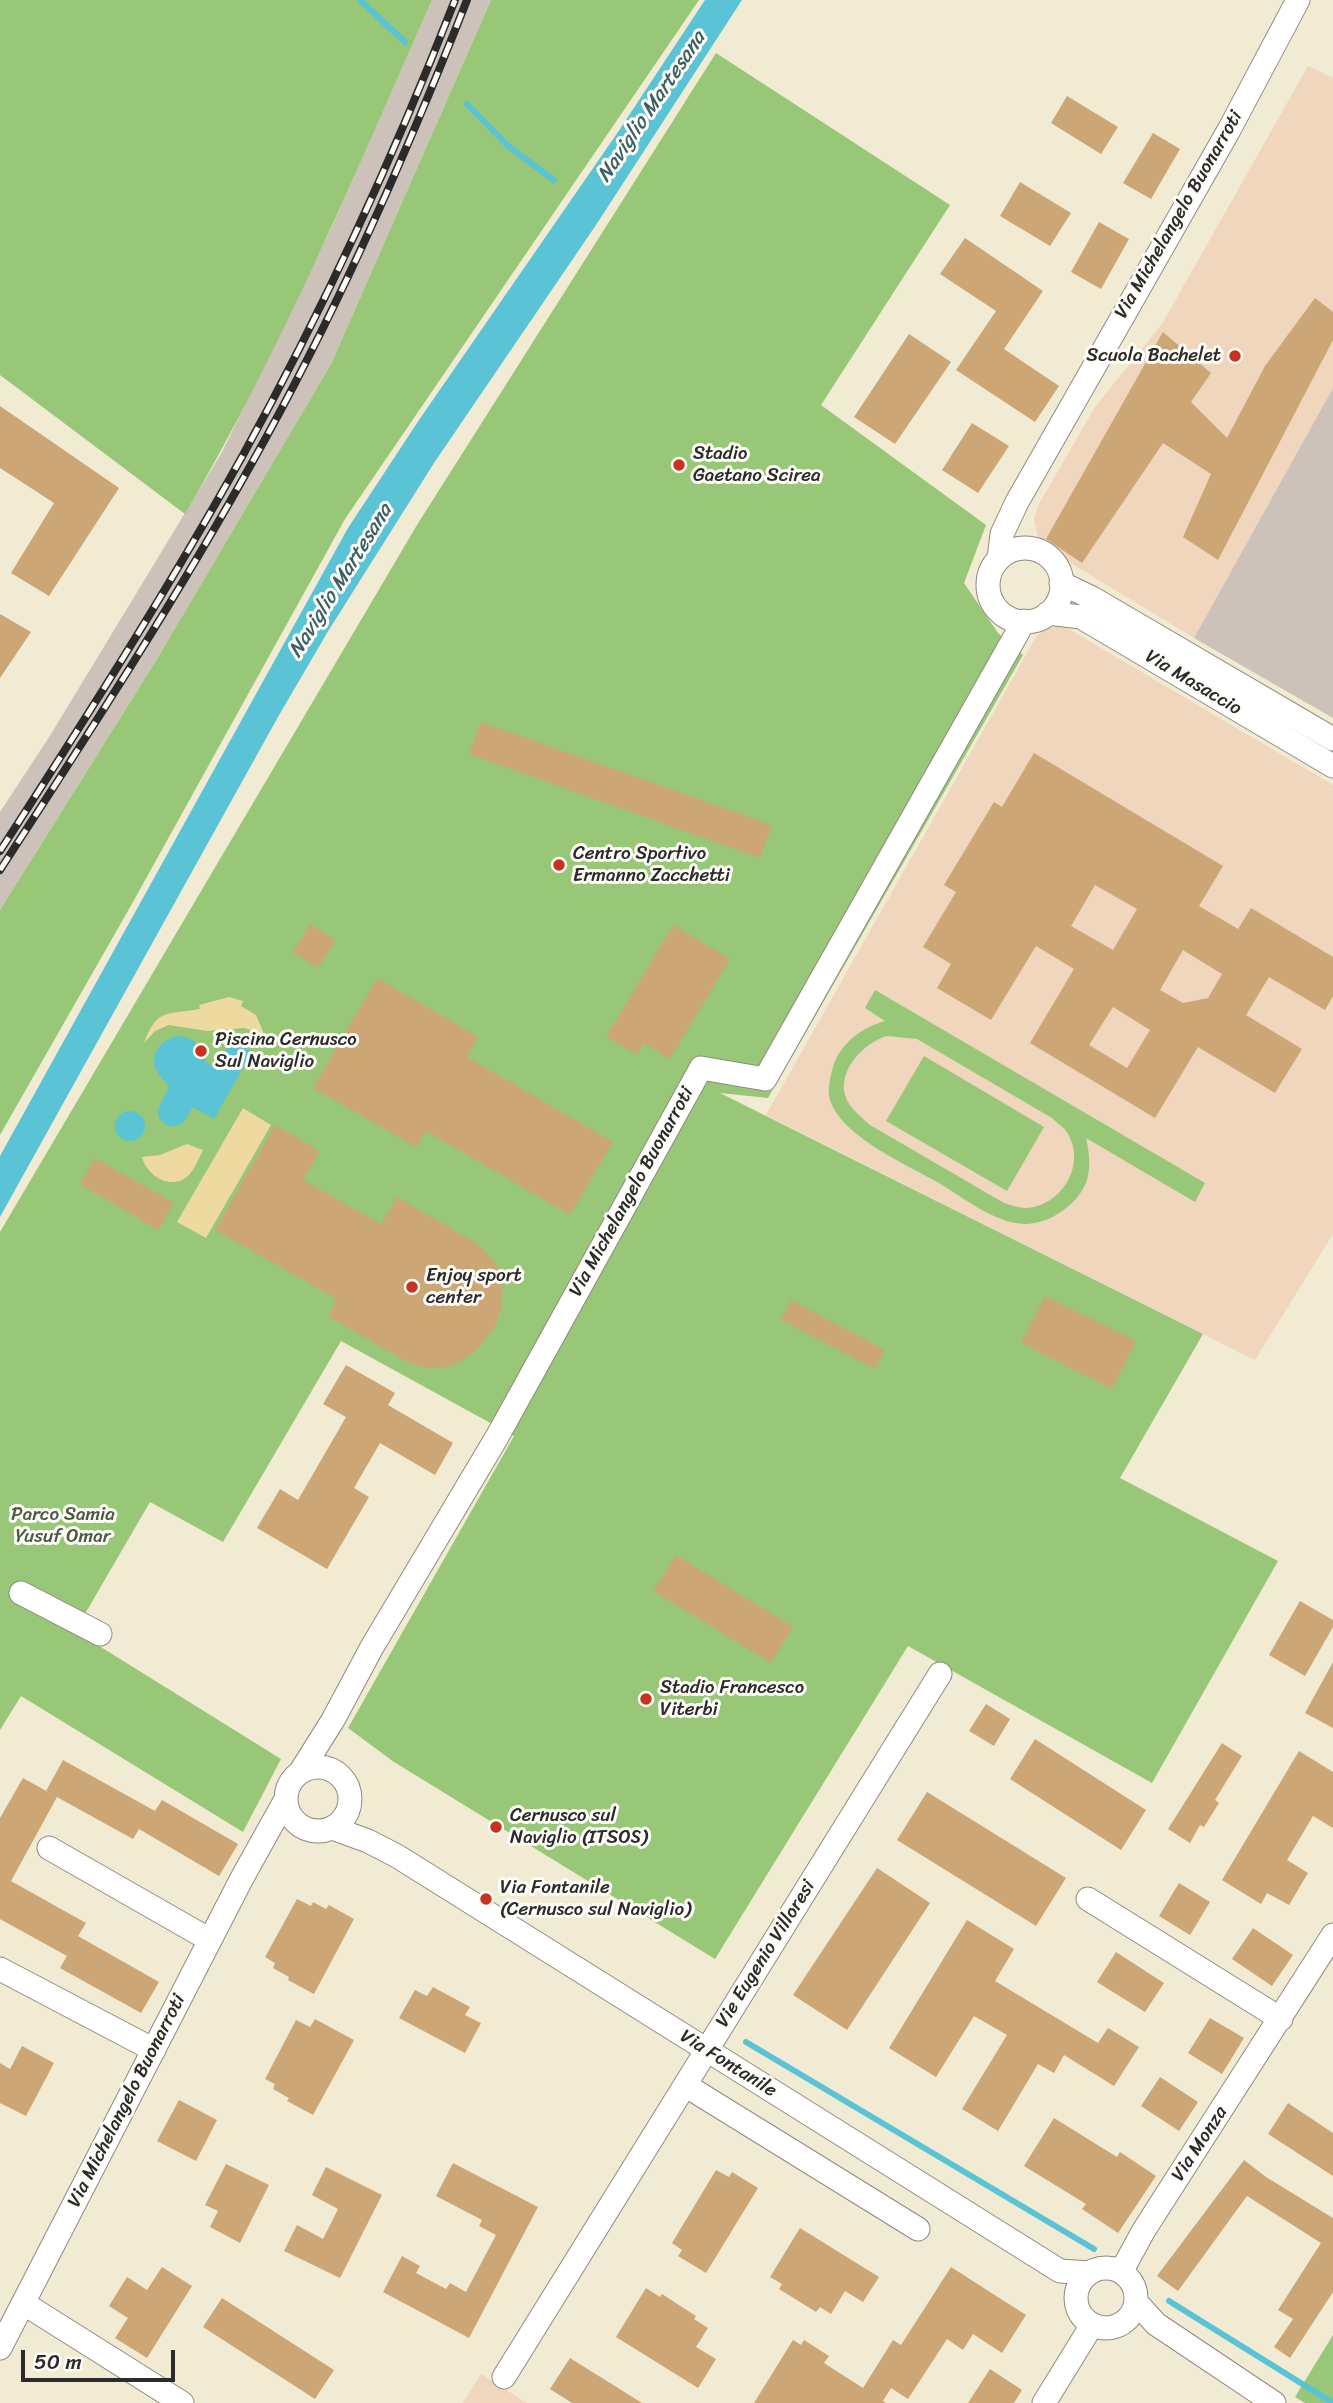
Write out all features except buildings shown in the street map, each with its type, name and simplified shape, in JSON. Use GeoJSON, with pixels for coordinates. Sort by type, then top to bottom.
{"type":"FeatureCollection","features":[{"type":"Feature","properties":{"kind":"street","name":"Via Michelangelo Buonarroti"},"geometry":{"type":"LineString","coordinates":[[999,559],[1002,534],[1017,502],[1228,130],[1298,0]]}},
{"type":"Feature","properties":{"kind":"street"},"geometry":{"type":"LineString","coordinates":[[1017,502],[1018,530],[1026,548]]}},
{"type":"Feature","properties":{"kind":"street"},"geometry":{"type":"LineString","coordinates":[[1024,621],[1004,616],[990,597],[988,585],[989,574],[999,559],[1014,550],[1026,548],[1043,552],[1058,569],[1061,583],[1059,598],[1048,613]]}},
{"type":"Feature","properties":{"kind":"street","name":"Via Masaccio"},"geometry":{"type":"LineString","coordinates":[[1061,583],[1092,598],[1333,739]]}},
{"type":"Feature","properties":{"kind":"street","name":"Via Masaccio"},"geometry":{"type":"LineString","coordinates":[[1024,621],[1038,619],[1048,613],[1081,617],[1333,766]]}},
{"type":"Feature","properties":{"kind":"street","name":"Via Michelangelo Buonarroti"},"geometry":{"type":"LineString","coordinates":[[302,1771],[497,1437],[701,1068],[765,1079],[1024,621]]}},
{"type":"Feature","properties":{"kind":"street"},"geometry":{"type":"LineString","coordinates":[[21,1593],[100,1634]]}},
{"type":"Feature","properties":{"kind":"street","name":"Vie Eugenio Villoresi"},"geometry":{"type":"LineString","coordinates":[[504,2377],[940,1674]]}},
{"type":"Feature","properties":{"kind":"street","name":"Via Michelangelo Buonarroti"},"geometry":{"type":"LineString","coordinates":[[333,1720],[334,1771]]}},
{"type":"Feature","properties":{"kind":"street"},"geometry":{"type":"LineString","coordinates":[[320,1767],[334,1771],[347,1785],[349,1807],[343,1819],[332,1828],[315,1831],[297,1824],[291,1817],[286,1799],[289,1786],[302,1771],[320,1767]]}},
{"type":"Feature","properties":{"kind":"street","name":"Via Michelangelo Buonarroti"},"geometry":{"type":"LineString","coordinates":[[0,2348],[286,1799]]}},
{"type":"Feature","properties":{"kind":"street","name":"Via Fontanile"},"geometry":{"type":"LineString","coordinates":[[349,1807],[372,1834],[397,1856]]}},
{"type":"Feature","properties":{"kind":"street","name":"Via Michelangelo Buonarroti"},"geometry":{"type":"LineString","coordinates":[[255,1854],[297,1824]]}},
{"type":"Feature","properties":{"kind":"street","name":"Via Fontanile"},"geometry":{"type":"LineString","coordinates":[[332,1828],[368,1841],[397,1856],[1060,2271],[1090,2273]]}},
{"type":"Feature","properties":{"kind":"street"},"geometry":{"type":"LineString","coordinates":[[49,1848],[211,1940]]}},
{"type":"Feature","properties":{"kind":"street"},"geometry":{"type":"LineString","coordinates":[[1088,1899],[1281,2019]]}},
{"type":"Feature","properties":{"kind":"street","name":"Via Monza"},"geometry":{"type":"LineString","coordinates":[[1121,2272],[1144,2230],[1333,1935]]}},
{"type":"Feature","properties":{"kind":"street"},"geometry":{"type":"LineString","coordinates":[[0,1969],[154,2050]]}},
{"type":"Feature","properties":{"kind":"street"},"geometry":{"type":"LineString","coordinates":[[685,2085],[918,2229]]}},
{"type":"Feature","properties":{"kind":"street"},"geometry":{"type":"LineString","coordinates":[[1104,2267],[1121,2272],[1133,2283],[1131,2311],[1109,2328],[1092,2325],[1081,2315],[1076,2300],[1081,2281],[1090,2273],[1104,2267]]}},
{"type":"Feature","properties":{"kind":"street","name":"Via Fontanile"},"geometry":{"type":"LineString","coordinates":[[1060,2271],[1076,2300]]}},
{"type":"Feature","properties":{"kind":"street"},"geometry":{"type":"LineString","coordinates":[[23,2303],[181,2403]]}},
{"type":"Feature","properties":{"kind":"street"},"geometry":{"type":"LineString","coordinates":[[1131,2311],[1198,2360],[1229,2374],[1274,2403]]}},
{"type":"Feature","properties":{"kind":"street"},"geometry":{"type":"LineString","coordinates":[[1044,2403],[1092,2325]]}},
{"type":"Feature","properties":{"kind":"shaded area"},"geometry":{"type":"Polygon","coordinates":[[[432,0],[491,0],[331,364],[154,664],[0,910],[0,812],[51,734],[222,452],[329,233],[432,0]]]}},
{"type":"Feature","properties":{"kind":"shaded area","name":"Scuola Bachelet"},"geometry":{"type":"Polygon","coordinates":[[[1308,66],[1333,78],[1333,388],[1194,638],[1046,548],[1038,537],[1034,519],[1039,504],[1095,407],[1162,324],[1308,66]]]}},
{"type":"Feature","properties":{"kind":"shaded area"},"geometry":{"type":"Polygon","coordinates":[[[1333,388],[1333,718],[1194,638],[1333,388]]]}},
{"type":"Feature","properties":{"kind":"shaded area"},"geometry":{"type":"Polygon","coordinates":[[[1057,626],[1067,628],[1333,785],[1333,1234],[1255,1360],[766,1115],[1036,637],[1044,629],[1057,626]]]}},
{"type":"Feature","properties":{"kind":"shaded area"},"geometry":{"type":"Polygon","coordinates":[[[481,2374],[527,2403],[463,2403],[481,2374]]]}},
{"type":"Feature","properties":{"kind":"green space"},"geometry":{"type":"Polygon","coordinates":[[[0,0],[432,0],[285,326],[185,514],[0,375],[0,0]]]}},
{"type":"Feature","properties":{"kind":"green space"},"geometry":{"type":"Polygon","coordinates":[[[491,0],[699,0],[345,519],[133,902],[0,1135],[0,910],[154,664],[331,364],[491,0]]]}},
{"type":"Feature","properties":{"kind":"green space","name":"Centro Sportivo Ermanno Zacchetti"},"geometry":{"type":"Polygon","coordinates":[[[716,53],[950,205],[821,405],[986,525],[964,583],[998,633],[1023,655],[768,1098],[720,1093],[1203,1334],[1120,1478],[1278,1561],[1152,1783],[908,1646],[715,1959],[394,1762],[348,1728],[514,1436],[341,1341],[223,1542],[150,1502],[75,1631],[281,1759],[243,1832],[21,1696],[0,1730],[0,1232],[417,525],[716,53]]]}},
{"type":"Feature","properties":{"kind":"green space"},"geometry":{"type":"Polygon","coordinates":[[[875,990],[1205,1183],[1195,1202],[1086,1138],[1089,1169],[1083,1189],[1062,1211],[1035,1223],[1013,1223],[991,1215],[892,1158],[844,1123],[834,1109],[829,1095],[833,1068],[842,1049],[861,1031],[885,1021],[865,1008],[875,990]],[[887,1036],[870,1044],[855,1058],[849,1066],[844,1085],[847,1100],[855,1112],[870,1125],[1004,1203],[1023,1208],[1039,1206],[1060,1192],[1072,1171],[1074,1158],[1073,1146],[1065,1130],[1052,1118],[917,1039],[887,1036]]]}},
{"type":"Feature","properties":{"kind":"green space"},"geometry":{"type":"Polygon","coordinates":[[[924,1056],[1044,1127],[1007,1191],[886,1121],[924,1056]]]}},
{"type":"Feature","properties":{"kind":"green space"},"geometry":{"type":"Polygon","coordinates":[[[1333,2335],[1333,2403],[1305,2403],[1295,2397],[1333,2335]]]}},
{"type":"Feature","properties":{"kind":"sand"},"geometry":{"type":"Polygon","coordinates":[[[229,997],[243,1001],[241,1006],[256,1015],[264,1034],[244,1028],[207,1031],[169,1025],[155,1031],[144,1043],[158,1018],[171,1013],[200,1009],[199,1005],[229,997]]]}},
{"type":"Feature","properties":{"kind":"sand"},"geometry":{"type":"Polygon","coordinates":[[[243,1108],[271,1125],[206,1238],[177,1222],[243,1108]]]}},
{"type":"Feature","properties":{"kind":"sand"},"geometry":{"type":"Polygon","coordinates":[[[187,1144],[203,1150],[193,1170],[181,1180],[167,1182],[160,1179],[149,1170],[142,1157],[160,1155],[187,1144]]]}},
{"type":"Feature","properties":{"kind":"water","name":"Naviglio Martesana"},"geometry":{"type":"Polygon","coordinates":[[[705,0],[742,0],[596,225],[434,463],[327,633],[0,1217],[0,1156],[348,528],[705,0]]]}},
{"type":"Feature","properties":{"kind":"water"},"geometry":{"type":"Polygon","coordinates":[[[179,1036],[192,1040],[210,1065],[219,1063],[232,1040],[252,1052],[214,1119],[193,1107],[182,1124],[171,1126],[158,1116],[169,1086],[158,1073],[154,1060],[162,1044],[179,1036]]]}},
{"type":"Feature","properties":{"kind":"water"},"geometry":{"type":"Polygon","coordinates":[[[130,1111],[141,1115],[145,1126],[141,1137],[130,1141],[119,1137],[115,1126],[119,1115],[130,1111]]]}},
{"type":"Feature","properties":{"kind":"waterway"},"geometry":{"type":"LineString","coordinates":[[360,0],[405,42]]}},
{"type":"Feature","properties":{"kind":"waterway"},"geometry":{"type":"LineString","coordinates":[[467,104],[508,146],[554,180]]}},
{"type":"Feature","properties":{"kind":"waterway"},"geometry":{"type":"LineString","coordinates":[[746,2042],[1094,2249]]}},
{"type":"Feature","properties":{"kind":"waterway"},"geometry":{"type":"LineString","coordinates":[[1169,2301],[1333,2403]]}},
{"type":"Feature","properties":{"kind":"railway"},"geometry":{"type":"LineString","coordinates":[[0,851],[155,605],[273,400],[356,231],[408,116],[455,0]]}},
{"type":"Feature","properties":{"kind":"railway"},"geometry":{"type":"LineString","coordinates":[[0,870],[162,617],[283,405],[368,234],[467,0]]}},
{"type":"Feature","properties":{"kind":"place","name":"Scuola Bachelet"},"geometry":{"type":"Point","coordinates":[1235,356]}},
{"type":"Feature","properties":{"kind":"place","name":"Stadio Gaetano Scirea"},"geometry":{"type":"Point","coordinates":[679,465]}},
{"type":"Feature","properties":{"kind":"place","name":"Centro Sportivo Ermanno Zacchetti"},"geometry":{"type":"Point","coordinates":[559,865]}},
{"type":"Feature","properties":{"kind":"place","name":"Piscina Cernusco Sul Naviglio"},"geometry":{"type":"Point","coordinates":[201,1051]}},
{"type":"Feature","properties":{"kind":"place","name":"Enjoy sport center"},"geometry":{"type":"Point","coordinates":[412,1287]}},
{"type":"Feature","properties":{"kind":"place","name":"Stadio Francesco Viterbi"},"geometry":{"type":"Point","coordinates":[646,1699]}},
{"type":"Feature","properties":{"kind":"place","name":"Cernusco sul Naviglio (ITSOS)"},"geometry":{"type":"Point","coordinates":[496,1827]}},
{"type":"Feature","properties":{"kind":"place","name":"Via Fontanile (Cernusco sul Naviglio)"},"geometry":{"type":"Point","coordinates":[486,1899]}},
{"type":"Feature","properties":{"kind":"park label","name":"Parco Samia Yusuf Omar"},"geometry":{"type":"Point","coordinates":[63,1526]}}]}
